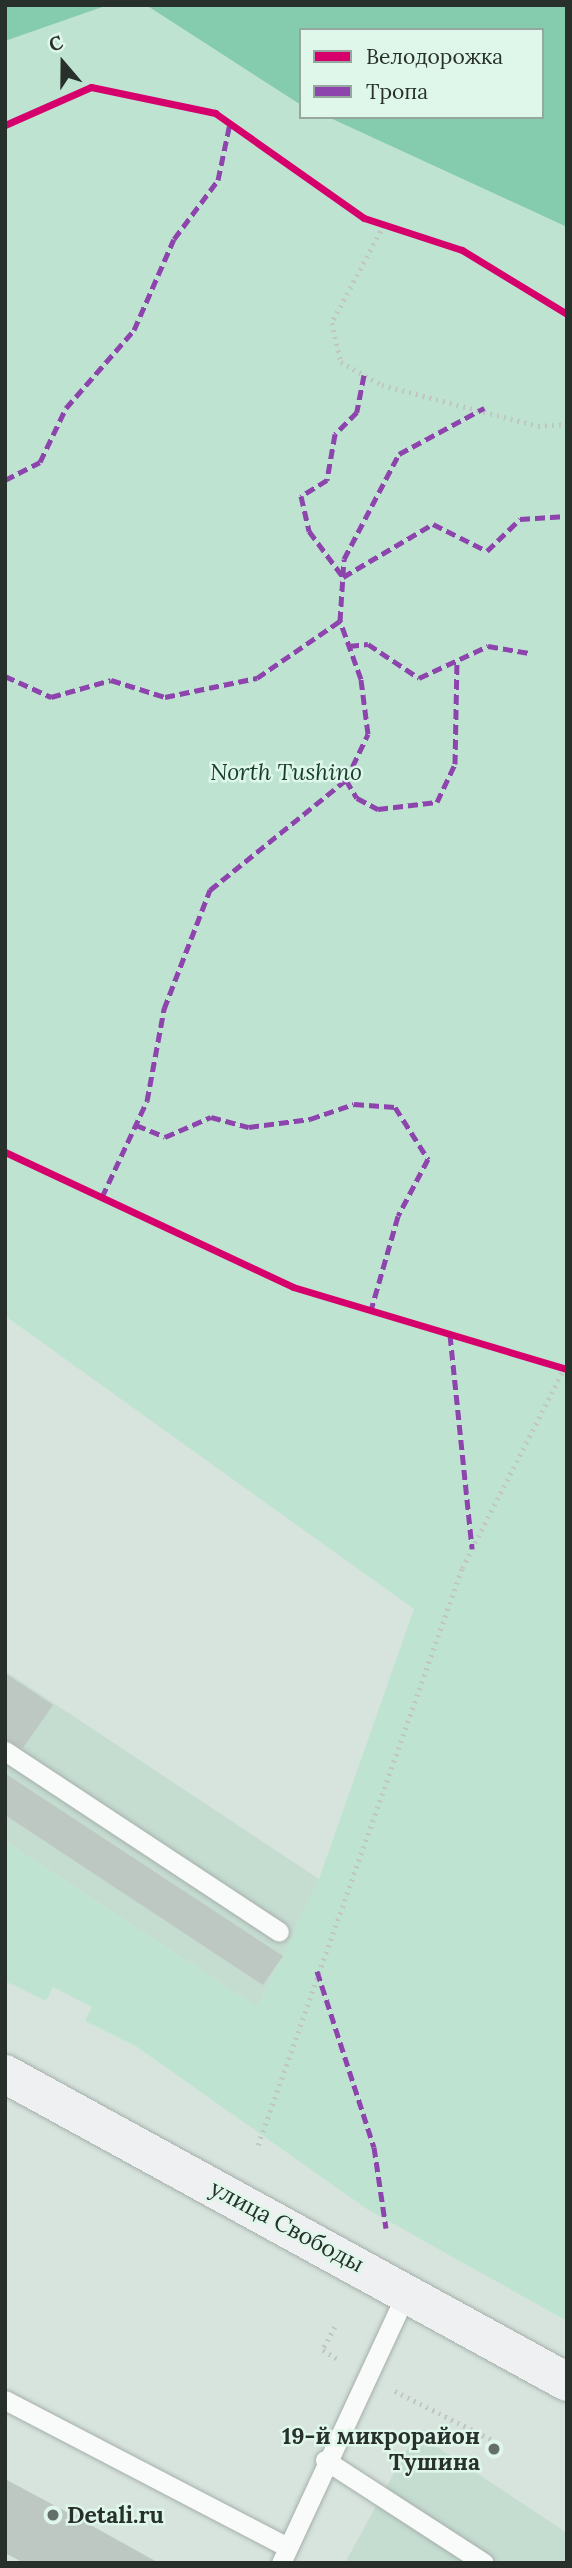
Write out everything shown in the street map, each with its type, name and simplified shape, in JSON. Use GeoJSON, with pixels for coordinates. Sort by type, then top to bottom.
{"type":"FeatureCollection","features":[{"type":"Feature","properties":{"kind":"main road","name":"улица Свободы"},"geometry":{"type":"LineString","coordinates":[[5,2074],[407,2291],[567,2382]]}},
{"type":"Feature","properties":{"kind":"lane"},"geometry":{"type":"LineString","coordinates":[[5,1751],[279,1932]]}},
{"type":"Feature","properties":{"kind":"lane"},"geometry":{"type":"LineString","coordinates":[[5,2400],[284,2555],[407,2291]]}},
{"type":"Feature","properties":{"kind":"lane"},"geometry":{"type":"LineString","coordinates":[[326,2460],[484,2563]]}},
{"type":"Feature","properties":{"kind":"path"},"geometry":{"type":"LineString","coordinates":[[374,222],[397,229]]}},
{"type":"Feature","properties":{"kind":"path"},"geometry":{"type":"LineString","coordinates":[[384,225],[332,323],[341,362],[382,385],[538,426],[567,424]]}},
{"type":"Feature","properties":{"kind":"path"},"geometry":{"type":"LineString","coordinates":[[258,2145],[462,1569],[566,1367],[551,1365]]}},
{"type":"Feature","properties":{"kind":"shaded area"},"geometry":{"type":"Polygon","coordinates":[[[5,5],[108,5],[5,41],[5,5]]]}},
{"type":"Feature","properties":{"kind":"shaded area"},"geometry":{"type":"Polygon","coordinates":[[[146,5],[567,5],[567,227],[332,119],[544,119],[544,28],[299,28],[299,104],[146,5]]]}},
{"type":"Feature","properties":{"kind":"shaded area"},"geometry":{"type":"Polygon","coordinates":[[[5,1671],[319,1879],[257,2007],[5,1841],[5,1671]]]}},
{"type":"Feature","properties":{"kind":"shaded area"},"geometry":{"type":"Polygon","coordinates":[[[416,2433],[567,2533],[567,2563],[346,2561],[416,2433]]]}},
{"type":"Feature","properties":{"kind":"green space","name":"North Tushino"},"geometry":{"type":"Polygon","coordinates":[[[108,5],[146,5],[299,104],[299,119],[332,119],[567,227],[567,2321],[367,2209],[137,2047],[85,2021],[92,2007],[53,1987],[46,2001],[5,1981],[5,1841],[257,2007],[319,1879],[414,1609],[5,1316],[5,41],[108,5]]]}},
{"type":"Feature","properties":{"kind":"building"},"geometry":{"type":"Polygon","coordinates":[[[5,1673],[53,1705],[23,1748],[5,1739],[5,1673]]]}},
{"type":"Feature","properties":{"kind":"building"},"geometry":{"type":"Polygon","coordinates":[[[5,1766],[6,1774],[283,1956],[263,1985],[5,1815],[5,1766]]]}},
{"type":"Feature","properties":{"kind":"building"},"geometry":{"type":"Polygon","coordinates":[[[5,2479],[159,2563],[24,2563],[5,2553],[5,2479]]]}},
{"type":"Feature","properties":{"kind":"marked path"},"geometry":{"type":"LineString","coordinates":[[5,480],[40,462],[66,408],[134,330],[174,239],[218,180],[230,123]]}},
{"type":"Feature","properties":{"kind":"marked path"},"geometry":{"type":"LineString","coordinates":[[364,375],[357,412],[335,434],[327,480],[301,496],[309,531],[343,577],[433,524],[487,551],[520,519],[567,516]]}},
{"type":"Feature","properties":{"kind":"marked path"},"geometry":{"type":"LineString","coordinates":[[102,1197],[147,1101],[164,1009],[210,890],[346,780],[368,734],[361,679],[340,621],[344,559],[399,454],[484,408]]}},
{"type":"Feature","properties":{"kind":"marked path"},"geometry":{"type":"LineString","coordinates":[[5,676],[51,697],[111,680],[165,697],[257,678],[340,621]]}},
{"type":"Feature","properties":{"kind":"marked path"},"geometry":{"type":"LineString","coordinates":[[349,646],[368,644],[419,678],[488,646],[529,653]]}},
{"type":"Feature","properties":{"kind":"marked path"},"geometry":{"type":"LineString","coordinates":[[346,780],[357,798],[378,809],[437,802],[455,764],[457,661]]}},
{"type":"Feature","properties":{"kind":"marked path"},"geometry":{"type":"LineString","coordinates":[[136,1125],[165,1137],[211,1117],[249,1127],[310,1119],[354,1104],[395,1107],[428,1159],[398,1216],[371,1310]]}},
{"type":"Feature","properties":{"kind":"marked path"},"geometry":{"type":"LineString","coordinates":[[450,1335],[472,1549]]}},
{"type":"Feature","properties":{"kind":"marked path"},"geometry":{"type":"LineString","coordinates":[[317,1971],[374,2147],[386,2228]]}},
{"type":"Feature","properties":{"kind":"cycle path"},"geometry":{"type":"LineString","coordinates":[[5,125],[91,87],[215,113],[364,218],[462,250],[567,314]]}},
{"type":"Feature","properties":{"kind":"cycle path"},"geometry":{"type":"LineString","coordinates":[[5,1152],[293,1287],[567,1369]]}},
{"type":"Feature","properties":{"kind":"place","name":"19-й микрорайон Тушина"},"geometry":{"type":"Point","coordinates":[494,2449]}},
{"type":"Feature","properties":{"kind":"place","name":"Detali.ru"},"geometry":{"type":"Point","coordinates":[53,2515]}}]}
